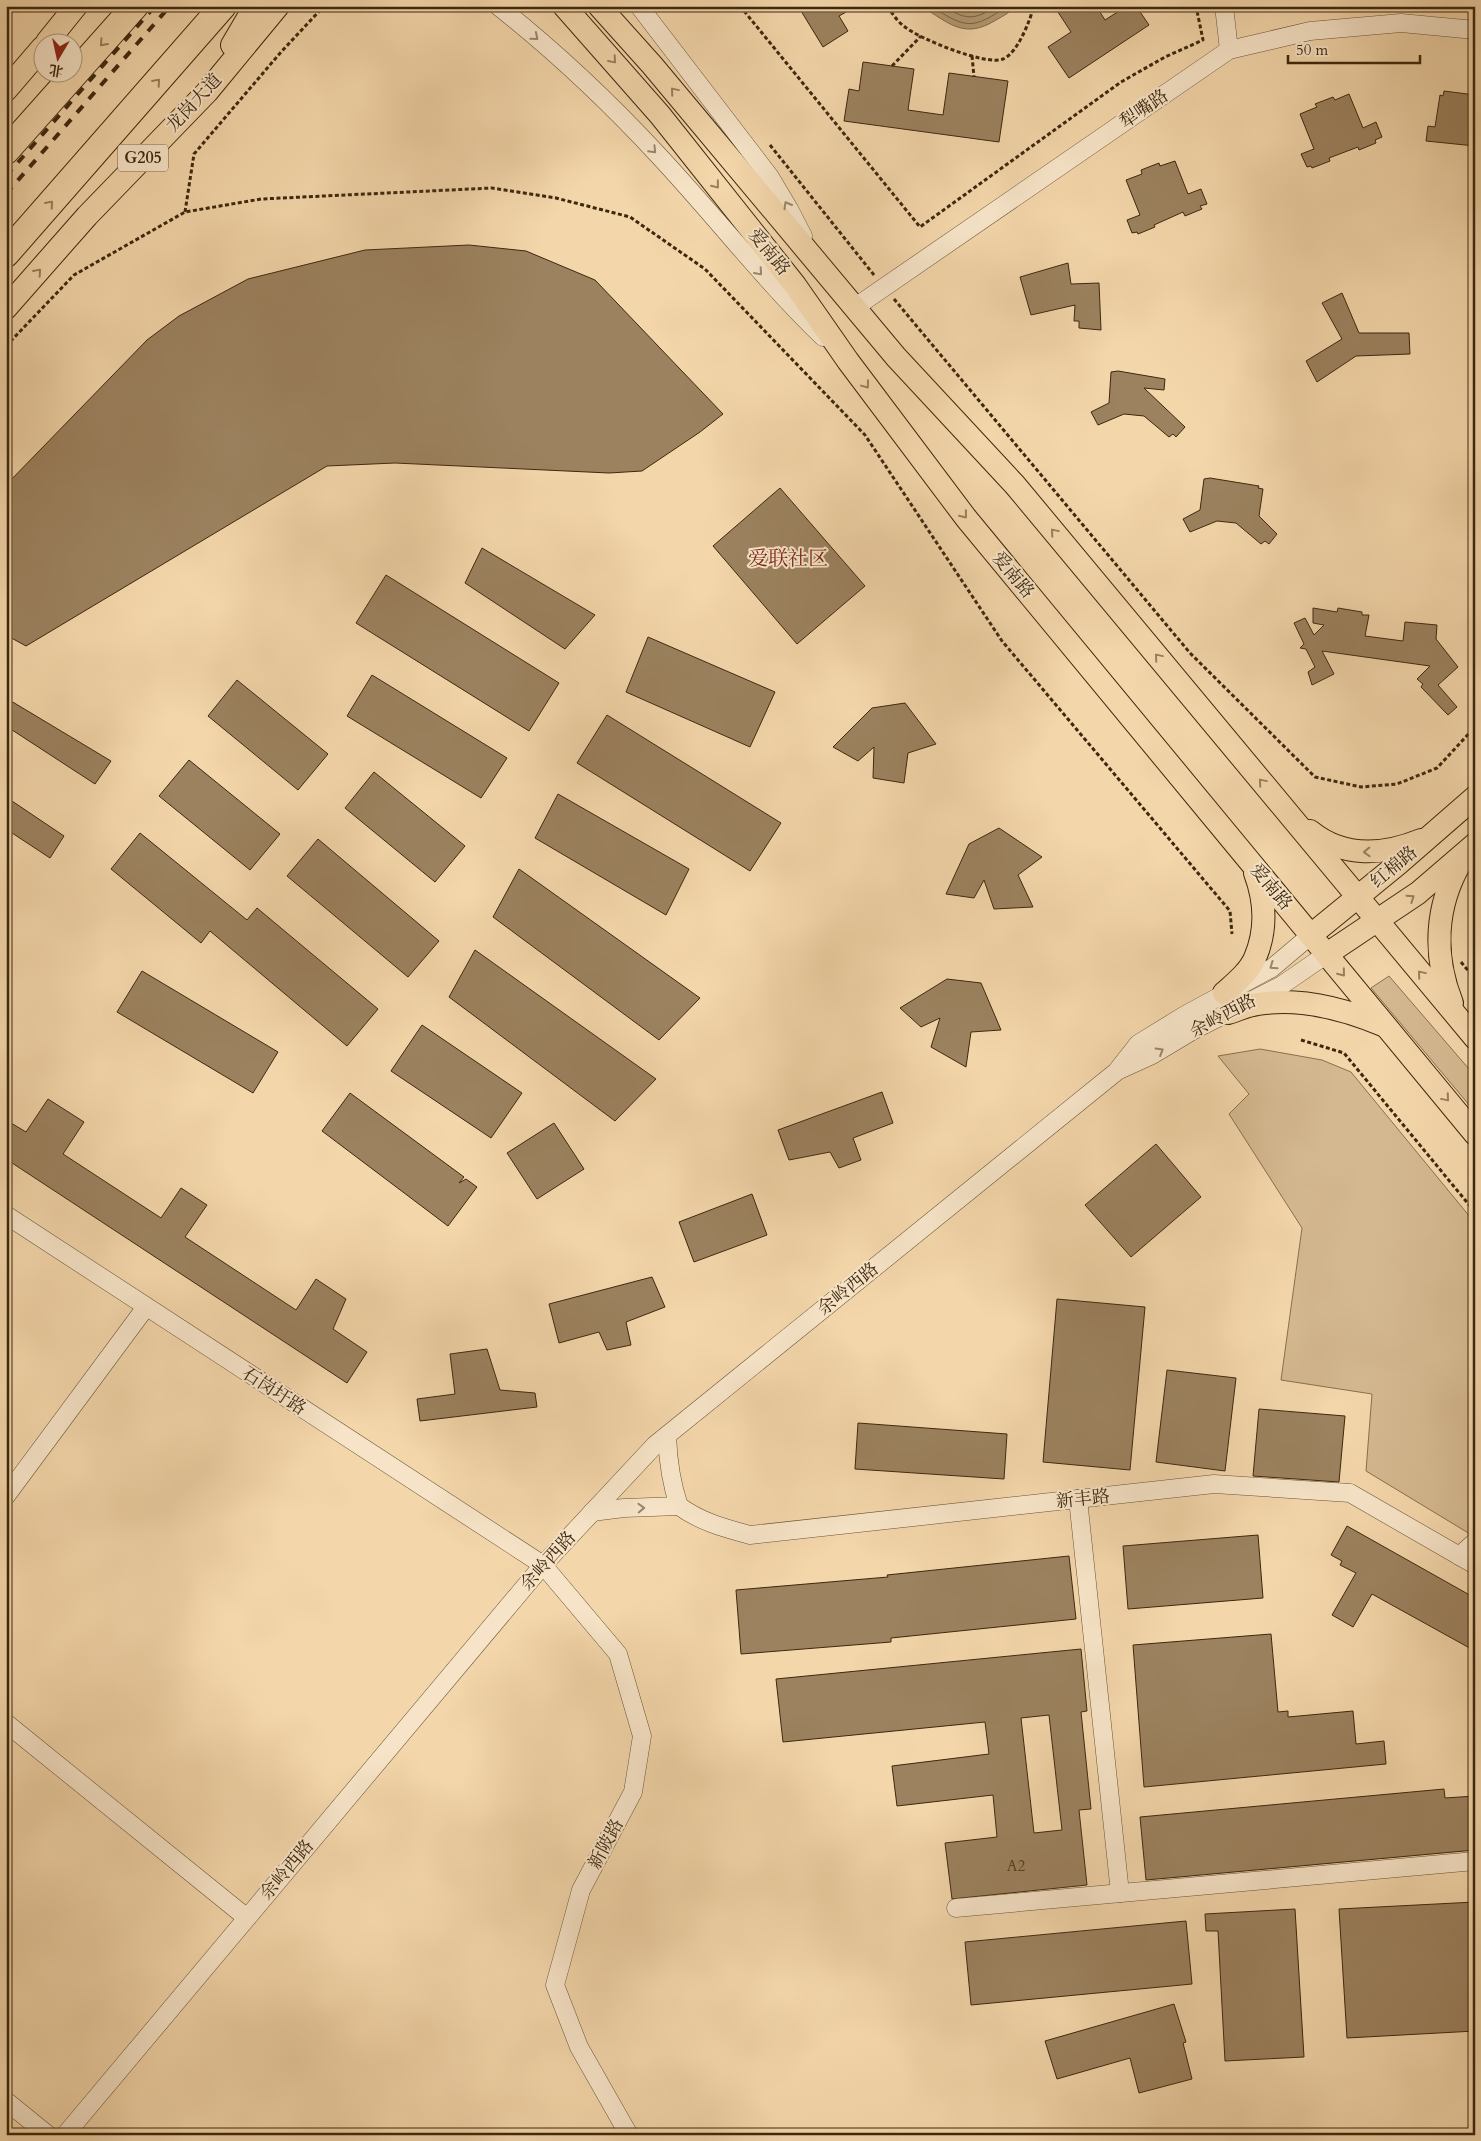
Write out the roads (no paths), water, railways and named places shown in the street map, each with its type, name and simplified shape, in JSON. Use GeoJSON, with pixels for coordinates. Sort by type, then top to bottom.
{"type":"FeatureCollection","features":[{"type":"Feature","properties":{"kind":"highway"},"geometry":{"type":"LineString","coordinates":[[6,151],[134,6]]}},
{"type":"Feature","properties":{"kind":"highway"},"geometry":{"type":"LineString","coordinates":[[6,254],[223,6]]}},
{"type":"Feature","properties":{"kind":"main road"},"geometry":{"type":"LineString","coordinates":[[55,32],[76,6]]}},
{"type":"Feature","properties":{"kind":"main road"},"geometry":{"type":"LineString","coordinates":[[207,92],[255,6]]}},
{"type":"Feature","properties":{"kind":"main road","name":"龙岗大道"},"geometry":{"type":"LineString","coordinates":[[6,308],[93,210],[207,92],[278,6]]}},
{"type":"Feature","properties":{"kind":"main road","name":"爱南路"},"geometry":{"type":"LineString","coordinates":[[564,6],[660,115],[796,285],[848,361],[966,518],[1475,1134]]}},
{"type":"Feature","properties":{"kind":"main road","name":"爱南路"},"geometry":{"type":"LineString","coordinates":[[599,6],[658,72],[816,264],[896,357],[1015,485],[1475,1038]]}},
{"type":"Feature","properties":{"kind":"main road"},"geometry":{"type":"LineString","coordinates":[[6,90],[32,60]]}},
{"type":"Feature","properties":{"kind":"main road","name":"红棉路"},"geometry":{"type":"LineString","coordinates":[[1311,936],[1431,836],[1475,796]]}},
{"type":"Feature","properties":{"kind":"main road"},"geometry":{"type":"LineString","coordinates":[[1287,812],[1313,834],[1333,846],[1358,852],[1404,847],[1431,836]]}},
{"type":"Feature","properties":{"kind":"main road"},"geometry":{"type":"LineString","coordinates":[[1458,1018],[1444,984],[1439,956],[1438,932],[1442,905],[1451,878],[1471,847]]}},
{"type":"Feature","properties":{"kind":"main road","name":"红棉路"},"geometry":{"type":"LineString","coordinates":[[1327,954],[1418,893],[1471,847]]}},
{"type":"Feature","properties":{"kind":"main road"},"geometry":{"type":"LineString","coordinates":[[1253,865],[1262,891],[1264,915],[1261,936],[1255,959],[1226,1003],[1257,1004],[1285,1002],[1310,1004],[1358,1015],[1387,1027]]}},
{"type":"Feature","properties":{"kind":"street"},"geometry":{"type":"LineString","coordinates":[[498,6],[568,66],[616,111],[702,204],[780,295],[848,361]]}},
{"type":"Feature","properties":{"kind":"street"},"geometry":{"type":"LineString","coordinates":[[639,6],[770,177],[789,209],[816,264]]}},
{"type":"Feature","properties":{"kind":"street"},"geometry":{"type":"LineString","coordinates":[[1224,6],[1229,50]]}},
{"type":"Feature","properties":{"kind":"street","name":"犁嘴路"},"geometry":{"type":"LineString","coordinates":[[854,308],[1229,50],[1310,31],[1392,24],[1475,30]]}},
{"type":"Feature","properties":{"kind":"street","name":"余岭西路"},"geometry":{"type":"LineString","coordinates":[[65,2135],[543,1566],[655,1445],[1116,1072],[1152,1055],[1192,1031],[1311,936]]}},
{"type":"Feature","properties":{"kind":"street","name":"余岭西路"},"geometry":{"type":"LineString","coordinates":[[1226,1003],[1282,984],[1327,954]]}},
{"type":"Feature","properties":{"kind":"street","name":"石岗圩路"},"geometry":{"type":"LineString","coordinates":[[6,1215],[543,1566]]}},
{"type":"Feature","properties":{"kind":"street"},"geometry":{"type":"LineString","coordinates":[[6,1496],[146,1307]]}},
{"type":"Feature","properties":{"kind":"street"},"geometry":{"type":"LineString","coordinates":[[592,1512],[624,1508],[679,1506],[672,1486],[667,1436]]}},
{"type":"Feature","properties":{"kind":"street","name":"新丰路"},"geometry":{"type":"LineString","coordinates":[[679,1506],[695,1517],[718,1527],[750,1535],[1214,1484],[1350,1493],[1475,1565]]}},
{"type":"Feature","properties":{"kind":"street"},"geometry":{"type":"LineString","coordinates":[[1078,1499],[1120,1893]]}},
{"type":"Feature","properties":{"kind":"street"},"geometry":{"type":"LineString","coordinates":[[1459,1556],[1475,1542]]}},
{"type":"Feature","properties":{"kind":"street","name":"新陂路"},"geometry":{"type":"LineString","coordinates":[[543,1566],[618,1654],[642,1736],[633,1792],[581,1890],[555,1985],[579,2047],[629,2135]]}},
{"type":"Feature","properties":{"kind":"street"},"geometry":{"type":"LineString","coordinates":[[6,1723],[247,1918]]}},
{"type":"Feature","properties":{"kind":"street"},"geometry":{"type":"LineString","coordinates":[[956,1908],[1475,1861]]}},
{"type":"Feature","properties":{"kind":"street"},"geometry":{"type":"LineString","coordinates":[[6,2101],[48,2135]]}},
{"type":"Feature","properties":{"kind":"water"},"geometry":{"type":"Polygon","coordinates":[[[921,6],[1016,6],[1007,14],[985,26],[966,29],[949,23],[921,6]]]}},
{"type":"Feature","properties":{"kind":"railway"},"geometry":{"type":"LineString","coordinates":[[6,176],[155,6]]}},
{"type":"Feature","properties":{"kind":"railway"},"geometry":{"type":"LineString","coordinates":[[6,194],[170,6]]}},
{"type":"Feature","properties":{"kind":"district","name":"爱联社区"},"geometry":{"type":"Point","coordinates":[788,558]}}]}
